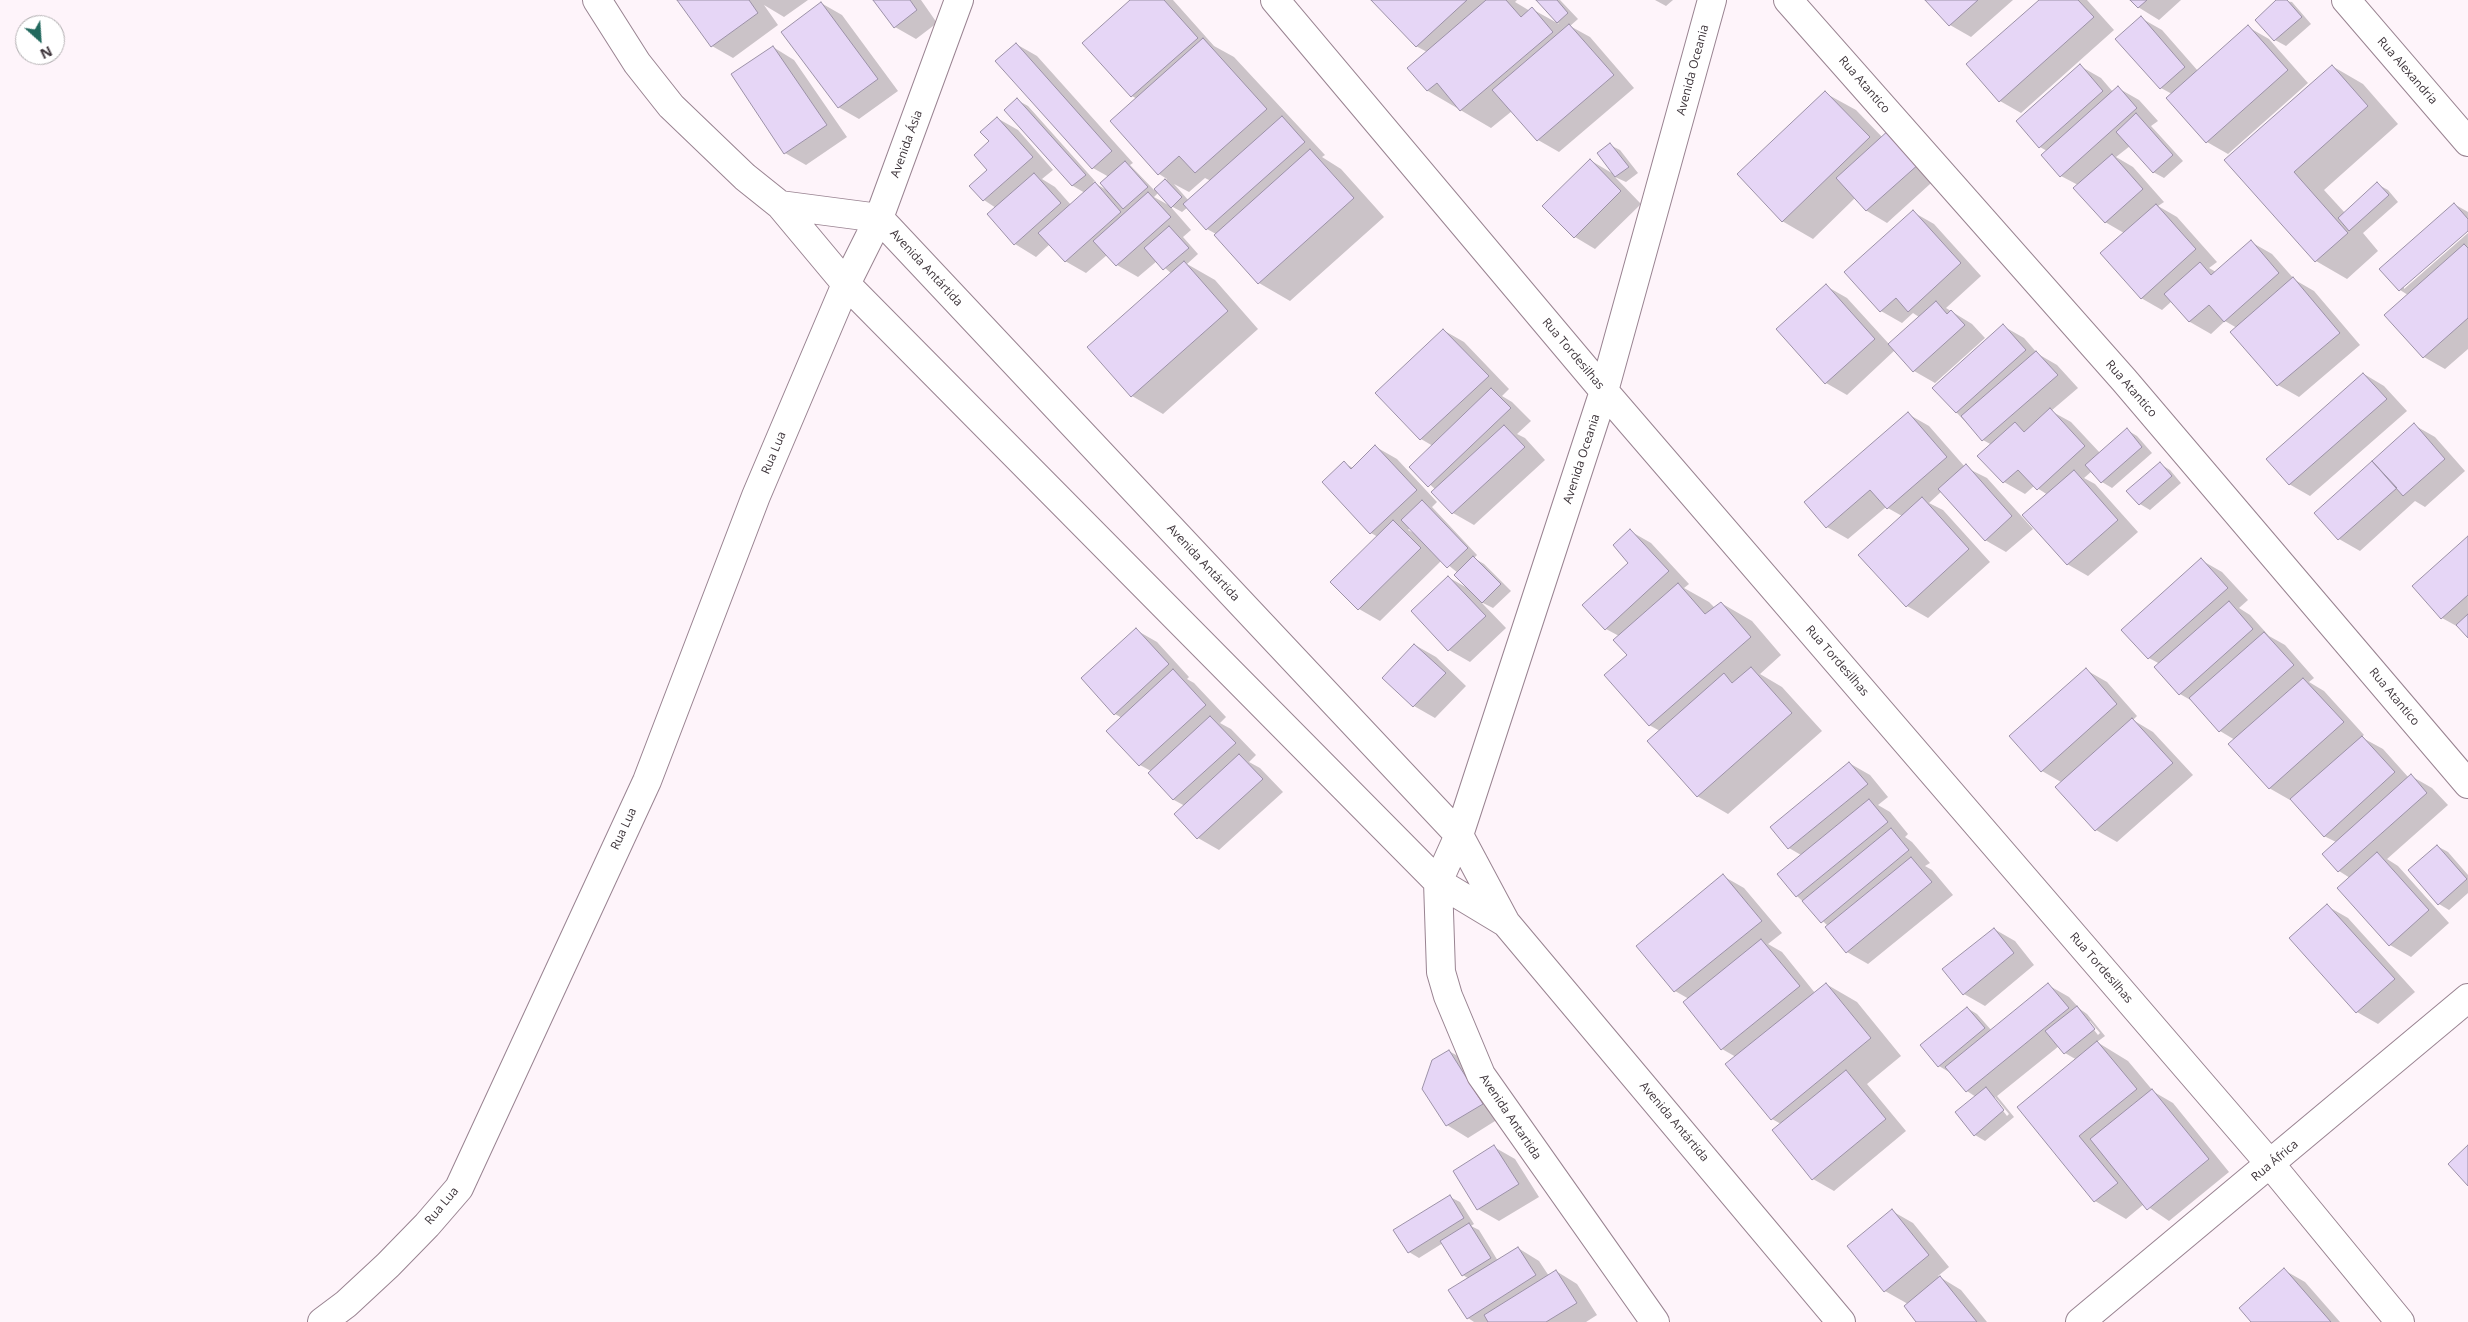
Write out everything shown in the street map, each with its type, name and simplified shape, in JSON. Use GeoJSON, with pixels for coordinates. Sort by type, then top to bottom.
{"type":"FeatureCollection","features":[{"type":"Feature","properties":{"kind":"street","name":"Avenida Antártida"},"geometry":{"type":"LineString","coordinates":[[597,0],[637,63],[671,106],[745,177],[780,205],[846,284],[1438,882],[1506,923]]}},
{"type":"Feature","properties":{"kind":"street","name":"Avenida Ásia"},"geometry":{"type":"LineString","coordinates":[[846,284],[879,218],[959,0]]}},
{"type":"Feature","properties":{"kind":"street","name":"Rua Tordesilhas"},"geometry":{"type":"LineString","coordinates":[[1275,0],[1604,391],[2271,1165],[2400,1322]]}},
{"type":"Feature","properties":{"kind":"street","name":"Avenida Oceania"},"geometry":{"type":"LineString","coordinates":[[1438,882],[1459,835],[1604,391],[1712,0]]}},
{"type":"Feature","properties":{"kind":"street","name":"Rua Atantico"},"geometry":{"type":"LineString","coordinates":[[1788,0],[2124,380],[2468,784]]}},
{"type":"Feature","properties":{"kind":"street","name":"Rua Alexandria"},"geometry":{"type":"LineString","coordinates":[[2346,0],[2468,142]]}},
{"type":"Feature","properties":{"kind":"street"},"geometry":{"type":"LineString","coordinates":[[780,205],[879,218]]}},
{"type":"Feature","properties":{"kind":"street","name":"Avenida Antártida"},"geometry":{"type":"LineString","coordinates":[[879,218],[1459,835],[1506,923],[1841,1322]]}},
{"type":"Feature","properties":{"kind":"street","name":"Rua Lua"},"geometry":{"type":"LineString","coordinates":[[322,1322],[346,1304],[388,1265],[427,1225],[459,1188],[647,781],[756,496],[846,284]]}},
{"type":"Feature","properties":{"kind":"street","name":"Avenida Antartida"},"geometry":{"type":"LineString","coordinates":[[1438,882],[1441,972],[1448,996],[1477,1067],[1655,1322]]}},
{"type":"Feature","properties":{"kind":"street","name":"Rua África"},"geometry":{"type":"LineString","coordinates":[[2080,1322],[2271,1165],[2468,998]]}},
{"type":"Feature","properties":{"kind":"building"},"geometry":{"type":"Polygon","coordinates":[[[677,0],[749,0],[758,13],[711,47],[677,0]]]}},
{"type":"Feature","properties":{"kind":"building"},"geometry":{"type":"Polygon","coordinates":[[[873,0],[910,0],[917,10],[894,28],[873,0]]]}},
{"type":"Feature","properties":{"kind":"building"},"geometry":{"type":"Polygon","coordinates":[[[1130,0],[1164,0],[1198,38],[1131,97],[1082,43],[1130,0]]]}},
{"type":"Feature","properties":{"kind":"building"},"geometry":{"type":"Polygon","coordinates":[[[1371,0],[1467,0],[1416,47],[1371,0]]]}},
{"type":"Feature","properties":{"kind":"building"},"geometry":{"type":"Polygon","coordinates":[[[1486,0],[1506,0],[1521,17],[1532,7],[1553,32],[1460,111],[1437,83],[1427,91],[1407,68],[1486,0]]]}},
{"type":"Feature","properties":{"kind":"building"},"geometry":{"type":"Polygon","coordinates":[[[1536,0],[1557,0],[1568,13],[1557,23],[1536,0]]]}},
{"type":"Feature","properties":{"kind":"building"},"geometry":{"type":"Polygon","coordinates":[[[1925,0],[1978,0],[1949,26],[1925,0]]]}},
{"type":"Feature","properties":{"kind":"building"},"geometry":{"type":"Polygon","coordinates":[[[2039,0],[2078,0],[2094,17],[1999,102],[1966,64],[2039,0]]]}},
{"type":"Feature","properties":{"kind":"building"},"geometry":{"type":"Polygon","coordinates":[[[2130,0],[2147,0],[2138,8],[2130,0]]]}},
{"type":"Feature","properties":{"kind":"building"},"geometry":{"type":"Polygon","coordinates":[[[2276,0],[2287,0],[2302,17],[2274,41],[2255,20],[2276,0]]]}},
{"type":"Feature","properties":{"kind":"building"},"geometry":{"type":"Polygon","coordinates":[[[821,2],[878,79],[838,108],[781,32],[821,2]]]}},
{"type":"Feature","properties":{"kind":"building"},"geometry":{"type":"Polygon","coordinates":[[[2141,16],[2185,67],[2160,89],[2115,39],[2141,16]]]}},
{"type":"Feature","properties":{"kind":"building"},"geometry":{"type":"Polygon","coordinates":[[[1569,24],[1614,75],[1537,141],[1492,90],[1569,24]]]}},
{"type":"Feature","properties":{"kind":"building"},"geometry":{"type":"Polygon","coordinates":[[[2248,25],[2288,70],[2206,143],[2166,98],[2248,25]]]}},
{"type":"Feature","properties":{"kind":"building"},"geometry":{"type":"Polygon","coordinates":[[[1203,38],[1267,109],[1195,173],[1179,156],[1158,175],[1110,121],[1203,38]]]}},
{"type":"Feature","properties":{"kind":"building"},"geometry":{"type":"Polygon","coordinates":[[[1016,43],[1112,151],[1092,169],[995,61],[1016,43]]]}},
{"type":"Feature","properties":{"kind":"building"},"geometry":{"type":"Polygon","coordinates":[[[773,46],[827,125],[784,154],[731,74],[773,46]]]}},
{"type":"Feature","properties":{"kind":"building"},"geometry":{"type":"Polygon","coordinates":[[[2080,64],[2103,91],[2039,148],[2016,121],[2080,64]]]}},
{"type":"Feature","properties":{"kind":"building"},"geometry":{"type":"Polygon","coordinates":[[[2332,65],[2368,106],[2294,172],[2348,233],[2315,262],[2224,160],[2332,65]]]}},
{"type":"Feature","properties":{"kind":"building"},"geometry":{"type":"Polygon","coordinates":[[[2118,86],[2137,108],[2060,177],[2041,155],[2118,86]]]}},
{"type":"Feature","properties":{"kind":"building"},"geometry":{"type":"Polygon","coordinates":[[[1825,91],[1870,137],[1782,222],[1737,174],[1825,91]]]}},
{"type":"Feature","properties":{"kind":"building"},"geometry":{"type":"Polygon","coordinates":[[[1017,98],[1086,175],[1072,186],[1004,110],[1017,98]]]}},
{"type":"Feature","properties":{"kind":"building"},"geometry":{"type":"Polygon","coordinates":[[[2136,113],[2173,155],[2153,173],[2116,132],[2136,113]]]}},
{"type":"Feature","properties":{"kind":"building"},"geometry":{"type":"Polygon","coordinates":[[[1282,116],[1305,142],[1206,230],[1183,204],[1282,116]]]}},
{"type":"Feature","properties":{"kind":"building"},"geometry":{"type":"Polygon","coordinates":[[[997,117],[1033,157],[983,201],[969,186],[987,170],[974,155],[989,141],[980,132],[997,117]]]}},
{"type":"Feature","properties":{"kind":"building"},"geometry":{"type":"Polygon","coordinates":[[[1890,129],[1920,163],[1866,211],[1836,178],[1890,129]]]}},
{"type":"Feature","properties":{"kind":"building"},"geometry":{"type":"Polygon","coordinates":[[[1610,143],[1629,167],[1615,177],[1597,153],[1610,143]]]}},
{"type":"Feature","properties":{"kind":"building"},"geometry":{"type":"Polygon","coordinates":[[[1310,149],[1354,198],[1258,284],[1214,235],[1310,149]]]}},
{"type":"Feature","properties":{"kind":"building"},"geometry":{"type":"Polygon","coordinates":[[[2112,154],[2143,189],[2105,223],[2073,188],[2112,154]]]}},
{"type":"Feature","properties":{"kind":"building"},"geometry":{"type":"Polygon","coordinates":[[[1590,159],[1621,191],[1574,238],[1542,206],[1590,159]]]}},
{"type":"Feature","properties":{"kind":"building"},"geometry":{"type":"Polygon","coordinates":[[[1125,161],[1148,187],[1123,209],[1100,183],[1125,161]]]}},
{"type":"Feature","properties":{"kind":"building"},"geometry":{"type":"Polygon","coordinates":[[[1034,173],[1061,203],[1014,245],[987,214],[1034,173]]]}},
{"type":"Feature","properties":{"kind":"building"},"geometry":{"type":"Polygon","coordinates":[[[1165,179],[1182,197],[1171,208],[1154,189],[1165,179]]]}},
{"type":"Feature","properties":{"kind":"building"},"geometry":{"type":"Polygon","coordinates":[[[1095,182],[1121,212],[1065,262],[1038,233],[1095,182]]]}},
{"type":"Feature","properties":{"kind":"building"},"geometry":{"type":"Polygon","coordinates":[[[2377,182],[2389,195],[2349,231],[2338,218],[2377,182]]]}},
{"type":"Feature","properties":{"kind":"building"},"geometry":{"type":"Polygon","coordinates":[[[1148,192],[1171,217],[1116,266],[1093,241],[1148,192]]]}},
{"type":"Feature","properties":{"kind":"building"},"geometry":{"type":"Polygon","coordinates":[[[2454,203],[2468,219],[2468,231],[2399,291],[2379,269],[2454,203]]]}},
{"type":"Feature","properties":{"kind":"building"},"geometry":{"type":"Polygon","coordinates":[[[2156,204],[2196,249],[2141,299],[2100,253],[2156,204]]]}},
{"type":"Feature","properties":{"kind":"building"},"geometry":{"type":"Polygon","coordinates":[[[1913,210],[1961,263],[1908,312],[1896,298],[1880,312],[1844,272],[1913,210]]]}},
{"type":"Feature","properties":{"kind":"building"},"geometry":{"type":"Polygon","coordinates":[[[1169,226],[1189,248],[1163,270],[1144,248],[1169,226]]]}},
{"type":"Feature","properties":{"kind":"building"},"geometry":{"type":"Polygon","coordinates":[[[2251,240],[2279,273],[2224,322],[2209,305],[2189,322],[2164,294],[2200,262],[2211,275],[2251,240]]]}},
{"type":"Feature","properties":{"kind":"building"},"geometry":{"type":"Polygon","coordinates":[[[2464,244],[2468,248],[2468,318],[2423,358],[2384,315],[2464,244]]]}},
{"type":"Feature","properties":{"kind":"building"},"geometry":{"type":"Polygon","coordinates":[[[1184,261],[1228,311],[1131,397],[1087,347],[1184,261]]]}},
{"type":"Feature","properties":{"kind":"building"},"geometry":{"type":"Polygon","coordinates":[[[2293,277],[2340,333],[2277,386],[2230,332],[2293,277]]]}},
{"type":"Feature","properties":{"kind":"building"},"geometry":{"type":"Polygon","coordinates":[[[1826,284],[1875,339],[1825,384],[1776,329],[1826,284]]]}},
{"type":"Feature","properties":{"kind":"building"},"geometry":{"type":"Polygon","coordinates":[[[1936,301],[1947,314],[1951,310],[1965,325],[1913,372],[1888,344],[1936,301]]]}},
{"type":"Feature","properties":{"kind":"building"},"geometry":{"type":"Polygon","coordinates":[[[2003,324],[2026,350],[1956,413],[1932,388],[2003,324]]]}},
{"type":"Feature","properties":{"kind":"building"},"geometry":{"type":"Polygon","coordinates":[[[1443,329],[1489,376],[1420,440],[1375,393],[1443,329]]]}},
{"type":"Feature","properties":{"kind":"building"},"geometry":{"type":"Polygon","coordinates":[[[2036,351],[2058,375],[1982,441],[1961,416],[2036,351]]]}},
{"type":"Feature","properties":{"kind":"building"},"geometry":{"type":"Polygon","coordinates":[[[2363,373],[2387,399],[2289,485],[2266,459],[2363,373]]]}},
{"type":"Feature","properties":{"kind":"building"},"geometry":{"type":"Polygon","coordinates":[[[1491,388],[1511,408],[1428,487],[1409,467],[1491,388]]]}},
{"type":"Feature","properties":{"kind":"building"},"geometry":{"type":"Polygon","coordinates":[[[2050,408],[2085,446],[2037,490],[2018,470],[2003,483],[1977,456],[2015,422],[2024,432],[2050,408]]]}},
{"type":"Feature","properties":{"kind":"building"},"geometry":{"type":"Polygon","coordinates":[[[1908,412],[1947,457],[1887,509],[1870,490],[1826,528],[1804,502],[1908,412]]]}},
{"type":"Feature","properties":{"kind":"building"},"geometry":{"type":"Polygon","coordinates":[[[2414,423],[2445,459],[2403,496],[2372,461],[2414,423]]]}},
{"type":"Feature","properties":{"kind":"building"},"geometry":{"type":"Polygon","coordinates":[[[1504,425],[1525,447],[1452,514],[1431,492],[1504,425]]]}},
{"type":"Feature","properties":{"kind":"building"},"geometry":{"type":"Polygon","coordinates":[[[2127,428],[2142,447],[2101,483],[2085,465],[2127,428]]]}},
{"type":"Feature","properties":{"kind":"building"},"geometry":{"type":"Polygon","coordinates":[[[1375,445],[1417,490],[1370,534],[1322,482],[1344,461],[1351,469],[1375,445]]]}},
{"type":"Feature","properties":{"kind":"building"},"geometry":{"type":"Polygon","coordinates":[[[2372,461],[2397,488],[2338,540],[2314,513],[2372,461]]]}},
{"type":"Feature","properties":{"kind":"building"},"geometry":{"type":"Polygon","coordinates":[[[2160,462],[2172,476],[2139,505],[2126,491],[2160,462]]]}},
{"type":"Feature","properties":{"kind":"building"},"geometry":{"type":"Polygon","coordinates":[[[1966,464],[2012,516],[1985,541],[1938,489],[1966,464]]]}},
{"type":"Feature","properties":{"kind":"building"},"geometry":{"type":"Polygon","coordinates":[[[2074,470],[2118,520],[2067,565],[2022,515],[2074,470]]]}},
{"type":"Feature","properties":{"kind":"building"},"geometry":{"type":"Polygon","coordinates":[[[1922,497],[1969,549],[1906,607],[1858,555],[1922,497]]]}},
{"type":"Feature","properties":{"kind":"building"},"geometry":{"type":"Polygon","coordinates":[[[1422,500],[1468,548],[1447,568],[1401,520],[1422,500]]]}},
{"type":"Feature","properties":{"kind":"building"},"geometry":{"type":"Polygon","coordinates":[[[1393,520],[1421,548],[1358,610],[1330,582],[1393,520]]]}},
{"type":"Feature","properties":{"kind":"building"},"geometry":{"type":"Polygon","coordinates":[[[1630,529],[1669,571],[1605,630],[1582,605],[1628,563],[1613,545],[1630,529]]]}},
{"type":"Feature","properties":{"kind":"building"},"geometry":{"type":"Polygon","coordinates":[[[2468,536],[2468,595],[2441,619],[2412,586],[2468,536]]]}},
{"type":"Feature","properties":{"kind":"building"},"geometry":{"type":"Polygon","coordinates":[[[1473,556],[1501,584],[1482,603],[1454,575],[1473,556]]]}},
{"type":"Feature","properties":{"kind":"building"},"geometry":{"type":"Polygon","coordinates":[[[2201,558],[2228,588],[2148,659],[2121,630],[2201,558]]]}},
{"type":"Feature","properties":{"kind":"building"},"geometry":{"type":"Polygon","coordinates":[[[1448,576],[1486,616],[1448,651],[1411,611],[1448,576]]]}},
{"type":"Feature","properties":{"kind":"building"},"geometry":{"type":"Polygon","coordinates":[[[1678,583],[1705,614],[1721,602],[1751,637],[1649,726],[1604,675],[1627,655],[1613,640],[1678,583]]]}},
{"type":"Feature","properties":{"kind":"building"},"geometry":{"type":"Polygon","coordinates":[[[2229,601],[2253,629],[2179,695],[2154,667],[2229,601]]]}},
{"type":"Feature","properties":{"kind":"building"},"geometry":{"type":"Polygon","coordinates":[[[2468,614],[2468,638],[2456,625],[2468,614]]]}},
{"type":"Feature","properties":{"kind":"building"},"geometry":{"type":"Polygon","coordinates":[[[1136,628],[1169,664],[1114,715],[1081,678],[1136,628]]]}},
{"type":"Feature","properties":{"kind":"building"},"geometry":{"type":"Polygon","coordinates":[[[2264,632],[2294,665],[2219,732],[2189,698],[2264,632]]]}},
{"type":"Feature","properties":{"kind":"building"},"geometry":{"type":"Polygon","coordinates":[[[1414,644],[1446,673],[1413,707],[1382,678],[1414,644]]]}},
{"type":"Feature","properties":{"kind":"building"},"geometry":{"type":"Polygon","coordinates":[[[1751,667],[1792,713],[1697,797],[1647,741],[1724,673],[1732,683],[1751,667]]]}},
{"type":"Feature","properties":{"kind":"building"},"geometry":{"type":"Polygon","coordinates":[[[2086,668],[2117,704],[2041,772],[2009,736],[2086,668]]]}},
{"type":"Feature","properties":{"kind":"building"},"geometry":{"type":"Polygon","coordinates":[[[1173,669],[1206,705],[1139,766],[1106,731],[1173,669]]]}},
{"type":"Feature","properties":{"kind":"building"},"geometry":{"type":"Polygon","coordinates":[[[2303,678],[2344,722],[2269,789],[2228,744],[2303,678]]]}},
{"type":"Feature","properties":{"kind":"building"},"geometry":{"type":"Polygon","coordinates":[[[1210,716],[1236,743],[1173,800],[1148,773],[1210,716]]]}},
{"type":"Feature","properties":{"kind":"building"},"geometry":{"type":"Polygon","coordinates":[[[2132,718],[2173,763],[2095,831],[2055,787],[2132,718]]]}},
{"type":"Feature","properties":{"kind":"building"},"geometry":{"type":"Polygon","coordinates":[[[2362,736],[2395,772],[2324,837],[2290,799],[2362,736]]]}},
{"type":"Feature","properties":{"kind":"building"},"geometry":{"type":"Polygon","coordinates":[[[1239,754],[1263,779],[1197,839],[1174,814],[1239,754]]]}},
{"type":"Feature","properties":{"kind":"building"},"geometry":{"type":"Polygon","coordinates":[[[1849,762],[1868,784],[1788,849],[1770,827],[1849,762]]]}},
{"type":"Feature","properties":{"kind":"building"},"geometry":{"type":"Polygon","coordinates":[[[2411,774],[2427,793],[2338,872],[2322,854],[2411,774]]]}},
{"type":"Feature","properties":{"kind":"building"},"geometry":{"type":"Polygon","coordinates":[[[1869,799],[1888,822],[1796,897],[1777,874],[1869,799]]]}},
{"type":"Feature","properties":{"kind":"building"},"geometry":{"type":"Polygon","coordinates":[[[1891,828],[1909,850],[1821,923],[1802,901],[1891,828]]]}},
{"type":"Feature","properties":{"kind":"building"},"geometry":{"type":"Polygon","coordinates":[[[2437,845],[2467,879],[2438,905],[2408,870],[2437,845]]]}},
{"type":"Feature","properties":{"kind":"building"},"geometry":{"type":"Polygon","coordinates":[[[2377,852],[2429,910],[2389,946],[2337,888],[2377,852]]]}},
{"type":"Feature","properties":{"kind":"building"},"geometry":{"type":"Polygon","coordinates":[[[1911,857],[1932,882],[1846,953],[1825,927],[1911,857]]]}},
{"type":"Feature","properties":{"kind":"building"},"geometry":{"type":"Polygon","coordinates":[[[1723,874],[1762,921],[1674,992],[1636,946],[1723,874]]]}},
{"type":"Feature","properties":{"kind":"building"},"geometry":{"type":"Polygon","coordinates":[[[2327,904],[2395,979],[2356,1013],[2289,938],[2327,904]]]}},
{"type":"Feature","properties":{"kind":"building"},"geometry":{"type":"Polygon","coordinates":[[[1994,928],[2014,953],[1963,995],[1942,969],[1994,928]]]}},
{"type":"Feature","properties":{"kind":"building"},"geometry":{"type":"Polygon","coordinates":[[[1761,939],[1800,986],[1721,1050],[1683,1002],[1761,939]]]}},
{"type":"Feature","properties":{"kind":"building"},"geometry":{"type":"Polygon","coordinates":[[[1826,983],[1871,1038],[1771,1120],[1725,1064],[1826,983]]]}},
{"type":"Feature","properties":{"kind":"building"},"geometry":{"type":"Polygon","coordinates":[[[2048,983],[2069,1008],[1966,1092],[1945,1067],[2048,983]]]}},
{"type":"Feature","properties":{"kind":"building"},"geometry":{"type":"Polygon","coordinates":[[[2077,1006],[2095,1029],[2064,1054],[2045,1031],[2077,1006]]]}},
{"type":"Feature","properties":{"kind":"building"},"geometry":{"type":"Polygon","coordinates":[[[1967,1007],[1985,1028],[1938,1067],[1920,1045],[1967,1007]]]}},
{"type":"Feature","properties":{"kind":"building"},"geometry":{"type":"Polygon","coordinates":[[[2097,1041],[2137,1089],[2079,1136],[2118,1183],[2094,1202],[2017,1107],[2097,1041]]]}},
{"type":"Feature","properties":{"kind":"building"},"geometry":{"type":"Polygon","coordinates":[[[1449,1050],[1483,1104],[1446,1126],[1422,1089],[1432,1060],[1449,1050]]]}},
{"type":"Feature","properties":{"kind":"building"},"geometry":{"type":"Polygon","coordinates":[[[1846,1070],[1886,1119],[1812,1180],[1772,1130],[1846,1070]]]}},
{"type":"Feature","properties":{"kind":"building"},"geometry":{"type":"Polygon","coordinates":[[[1986,1087],[2004,1110],[1974,1136],[1955,1112],[1986,1087]]]}},
{"type":"Feature","properties":{"kind":"building"},"geometry":{"type":"Polygon","coordinates":[[[2152,1089],[2209,1159],[2147,1210],[2090,1139],[2152,1089]]]}},
{"type":"Feature","properties":{"kind":"building"},"geometry":{"type":"Polygon","coordinates":[[[1494,1145],[1519,1184],[1477,1210],[1453,1171],[1494,1145]]]}},
{"type":"Feature","properties":{"kind":"building"},"geometry":{"type":"Polygon","coordinates":[[[2468,1145],[2468,1186],[2448,1164],[2468,1145]]]}},
{"type":"Feature","properties":{"kind":"building"},"geometry":{"type":"Polygon","coordinates":[[[1450,1195],[1464,1218],[1408,1253],[1393,1230],[1450,1195]]]}},
{"type":"Feature","properties":{"kind":"building"},"geometry":{"type":"Polygon","coordinates":[[[1892,1209],[1929,1255],[1884,1292],[1847,1246],[1892,1209]]]}},
{"type":"Feature","properties":{"kind":"building"},"geometry":{"type":"Polygon","coordinates":[[[1469,1223],[1491,1258],[1462,1276],[1440,1241],[1469,1223]]]}},
{"type":"Feature","properties":{"kind":"building"},"geometry":{"type":"Polygon","coordinates":[[[1518,1247],[1536,1275],[1467,1319],[1448,1290],[1518,1247]]]}},
{"type":"Feature","properties":{"kind":"building"},"geometry":{"type":"Polygon","coordinates":[[[2284,1268],[2331,1322],[2251,1322],[2239,1308],[2284,1268]]]}},
{"type":"Feature","properties":{"kind":"building"},"geometry":{"type":"Polygon","coordinates":[[[1556,1270],[1577,1303],[1546,1322],[1488,1322],[1484,1315],[1556,1270]]]}},
{"type":"Feature","properties":{"kind":"building"},"geometry":{"type":"Polygon","coordinates":[[[1940,1276],[1977,1322],[1916,1322],[1904,1306],[1940,1276]]]}}]}
